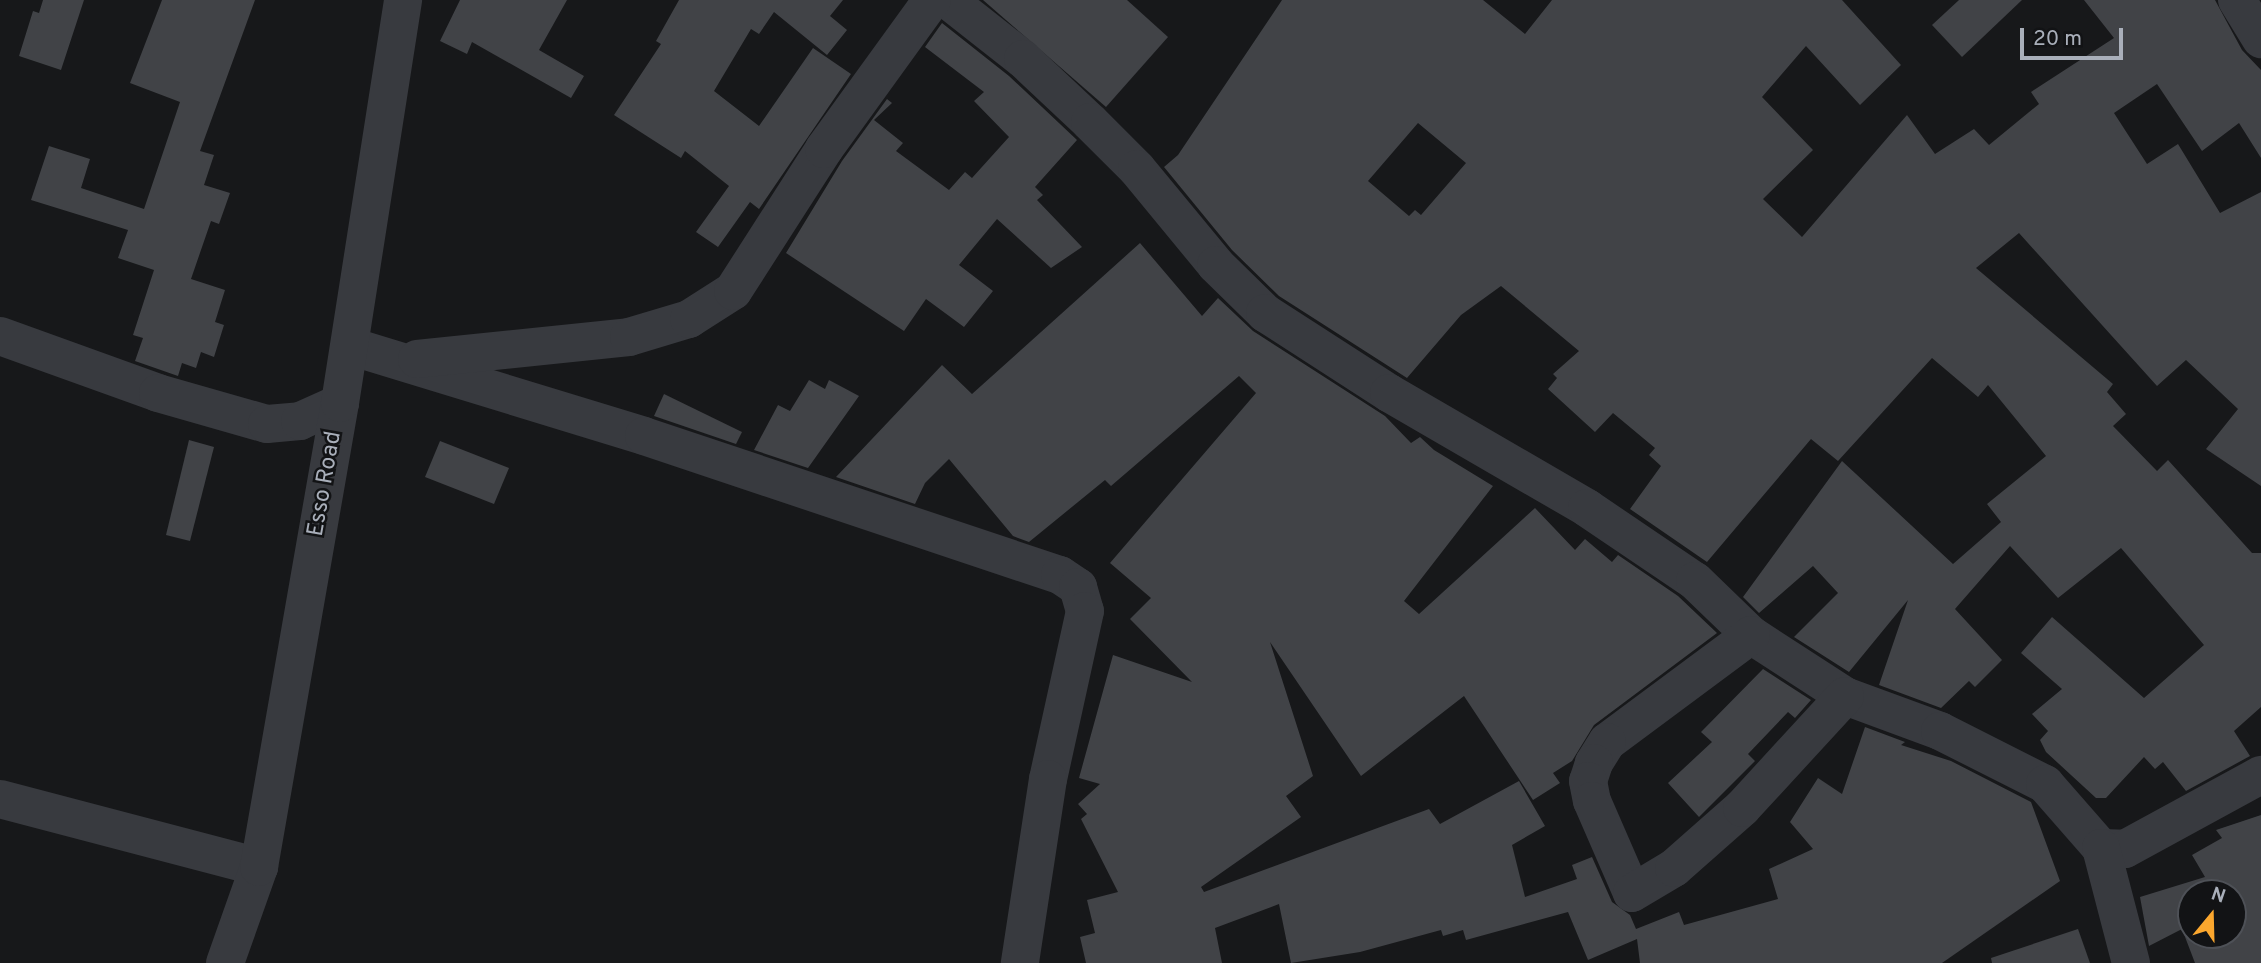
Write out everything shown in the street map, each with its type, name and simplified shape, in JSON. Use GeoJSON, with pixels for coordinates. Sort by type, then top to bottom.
{"type":"FeatureCollection","features":[{"type":"Feature","properties":{"kind":"street","name":"Esso Road"},"geometry":{"type":"LineString","coordinates":[[225,963],[259,867],[350,346],[403,0]]}},
{"type":"Feature","properties":{"kind":"street"},"geometry":{"type":"LineString","coordinates":[[399,361],[629,337],[689,319],[733,291],[824,149],[932,0]]}},
{"type":"Feature","properties":{"kind":"street"},"geometry":{"type":"LineString","coordinates":[[947,0],[1023,58],[1090,122],[1137,169],[1216,265],[1265,313],[1389,393],[1587,508],[1695,581],[1751,635],[1845,696],[1940,731],[2045,783],[2101,848],[2131,963]]}},
{"type":"Feature","properties":{"kind":"street"},"geometry":{"type":"LineString","coordinates":[[2238,0],[2261,39]]}},
{"type":"Feature","properties":{"kind":"street"},"geometry":{"type":"LineString","coordinates":[[0,336],[158,393],[267,424],[300,421],[340,403]]}},
{"type":"Feature","properties":{"kind":"street"},"geometry":{"type":"LineString","coordinates":[[350,346],[644,436],[1060,575],[1078,587],[1085,611],[1048,779],[1020,963]]}},
{"type":"Feature","properties":{"kind":"street"},"geometry":{"type":"LineString","coordinates":[[1751,635],[1607,742],[1594,763],[1588,781],[1592,801],[1632,893],[1674,868],[1742,808],[1845,696]]}},
{"type":"Feature","properties":{"kind":"street"},"geometry":{"type":"LineString","coordinates":[[2101,848],[2125,849],[2261,775]]}},
{"type":"Feature","properties":{"kind":"street"},"geometry":{"type":"LineString","coordinates":[[0,799],[259,867]]}},
{"type":"Feature","properties":{"kind":"building"},"geometry":{"type":"Polygon","coordinates":[[[43,0],[84,0],[61,70],[19,56],[33,11],[39,13],[43,0]]]}},
{"type":"Feature","properties":{"kind":"building"},"geometry":{"type":"Polygon","coordinates":[[[162,0],[255,0],[200,151],[214,155],[204,185],[230,193],[219,224],[211,221],[191,279],[225,290],[215,322],[224,325],[214,357],[201,352],[196,368],[182,363],[178,376],[135,361],[143,338],[133,335],[154,270],[118,258],[128,230],[31,200],[49,146],[90,159],[81,188],[144,209],[180,102],[130,83],[162,0]]]}},
{"type":"Feature","properties":{"kind":"building"},"geometry":{"type":"Polygon","coordinates":[[[460,0],[567,0],[539,50],[584,76],[571,98],[472,42],[467,54],[440,41],[460,0]]]}},
{"type":"Feature","properties":{"kind":"building"},"geometry":{"type":"Polygon","coordinates":[[[679,0],[843,0],[830,16],[847,30],[827,55],[774,12],[759,34],[751,29],[714,91],[759,126],[813,48],[851,74],[759,209],[750,202],[718,247],[696,232],[729,186],[685,151],[681,158],[614,115],[661,44],[656,41],[679,0]]]}},
{"type":"Feature","properties":{"kind":"building"},"geometry":{"type":"Polygon","coordinates":[[[983,0],[1127,0],[1168,37],[1106,107],[983,0]]]}},
{"type":"Feature","properties":{"kind":"building"},"geometry":{"type":"Polygon","coordinates":[[[1282,0],[1483,0],[1525,34],[1552,0],[1842,0],[1901,65],[1860,105],[1806,46],[1762,97],[1813,150],[1763,199],[1802,237],[1907,115],[1935,154],[1974,129],[1989,145],[2039,104],[2031,92],[2114,38],[2084,0],[2215,0],[2242,50],[2261,70],[2261,158],[2239,123],[2202,151],[2157,84],[2114,113],[2147,164],[2178,144],[2220,213],[2261,192],[2261,486],[2206,449],[2238,409],[2186,360],[2157,386],[2019,233],[1976,268],[2113,384],[2107,392],[2126,414],[2113,426],[2157,471],[2168,460],[2252,553],[2261,553],[2261,707],[2234,731],[2250,756],[2186,791],[2163,762],[2155,769],[2144,757],[2106,798],[2096,798],[2046,752],[2040,740],[2048,731],[2032,714],[2062,689],[2021,653],[2052,617],[2144,698],[2204,645],[2121,548],[2058,598],[2010,546],[1955,609],[2002,660],[1975,687],[1969,681],[1941,708],[1879,685],[1908,600],[1849,672],[1794,637],[1838,593],[1813,566],[1759,613],[1743,597],[1842,461],[1953,564],[2001,522],[1987,504],[2046,456],[1988,385],[1978,397],[1932,358],[1838,461],[1811,439],[1707,562],[1630,509],[1661,466],[1649,455],[1655,448],[1613,413],[1595,432],[1548,389],[1557,378],[1553,374],[1579,351],[1501,286],[1461,315],[1407,378],[1279,296],[1232,250],[1164,167],[1178,155],[1282,0]],[[1418,123],[1368,181],[1409,216],[1415,210],[1421,215],[1466,163],[1418,123]]]}},
{"type":"Feature","properties":{"kind":"building"},"geometry":{"type":"Polygon","coordinates":[[[1959,0],[2022,0],[1962,57],[1932,25],[1959,0]]]}},
{"type":"Feature","properties":{"kind":"building"},"geometry":{"type":"Polygon","coordinates":[[[942,23],[1009,76],[1077,140],[1035,187],[1043,195],[1037,200],[1082,247],[1051,268],[997,219],[959,265],[993,291],[964,327],[926,299],[904,331],[786,253],[842,161],[887,99],[892,103],[874,120],[903,143],[896,151],[949,190],[965,172],[972,178],[1009,137],[974,101],[984,92],[925,47],[942,23]]]}},
{"type":"Feature","properties":{"kind":"building"},"geometry":{"type":"Polygon","coordinates":[[[1140,243],[1202,316],[1218,298],[1253,331],[1385,416],[1411,443],[1420,437],[1434,450],[1493,486],[1404,601],[1419,614],[1535,508],[1575,550],[1585,539],[1612,562],[1618,555],[1678,596],[1717,633],[1594,725],[1572,761],[1553,773],[1560,783],[1533,800],[1464,696],[1361,776],[1270,642],[1313,776],[1286,796],[1301,817],[1201,887],[1204,892],[1429,809],[1440,824],[1519,781],[1545,826],[1512,845],[1525,897],[1577,879],[1572,865],[1592,857],[1612,902],[1630,915],[1636,929],[1679,912],[1684,925],[1778,899],[1769,869],[1813,849],[1790,822],[1818,778],[1842,794],[1865,727],[1905,742],[1901,745],[1951,761],[2031,802],[2060,881],[1942,963],[1640,963],[1637,939],[1588,960],[1568,912],[1466,940],[1463,930],[1443,936],[1441,930],[1360,952],[1291,963],[1279,904],[1215,928],[1222,963],[1086,963],[1080,937],[1095,933],[1087,900],[1118,892],[1081,819],[1087,814],[1078,804],[1100,784],[1079,778],[1113,655],[1192,682],[1130,619],[1151,598],[1110,563],[1256,393],[1239,376],[1111,486],[1105,480],[1029,542],[1013,536],[949,459],[925,483],[915,504],[836,477],[942,365],[972,394],[1140,243]]]}},
{"type":"Feature","properties":{"kind":"building"},"geometry":{"type":"Polygon","coordinates":[[[809,380],[825,389],[829,380],[859,396],[808,468],[754,450],[778,405],[790,411],[809,380]]]}},
{"type":"Feature","properties":{"kind":"building"},"geometry":{"type":"Polygon","coordinates":[[[664,394],[742,432],[736,444],[654,416],[664,394]]]}},
{"type":"Feature","properties":{"kind":"building"},"geometry":{"type":"Polygon","coordinates":[[[189,440],[214,447],[190,541],[166,535],[189,440]]]}},
{"type":"Feature","properties":{"kind":"building"},"geometry":{"type":"Polygon","coordinates":[[[440,441],[509,468],[494,504],[425,477],[440,441]]]}},
{"type":"Feature","properties":{"kind":"building"},"geometry":{"type":"Polygon","coordinates":[[[1763,669],[1811,700],[1795,718],[1788,712],[1748,754],[1755,761],[1699,817],[1668,783],[1712,742],[1701,732],[1763,669]]]}},
{"type":"Feature","properties":{"kind":"building"},"geometry":{"type":"Polygon","coordinates":[[[2261,815],[2261,963],[2195,963],[2190,949],[2247,949],[2247,879],[2198,879],[2205,877],[2192,855],[2222,838],[2216,830],[2261,815]]]}},
{"type":"Feature","properties":{"kind":"building"},"geometry":{"type":"Polygon","coordinates":[[[2177,886],[2177,932],[2149,946],[2140,897],[2177,886]]]}},
{"type":"Feature","properties":{"kind":"building"},"geometry":{"type":"Polygon","coordinates":[[[2078,929],[2090,963],[1992,963],[1991,958],[2078,929]]]}}]}
